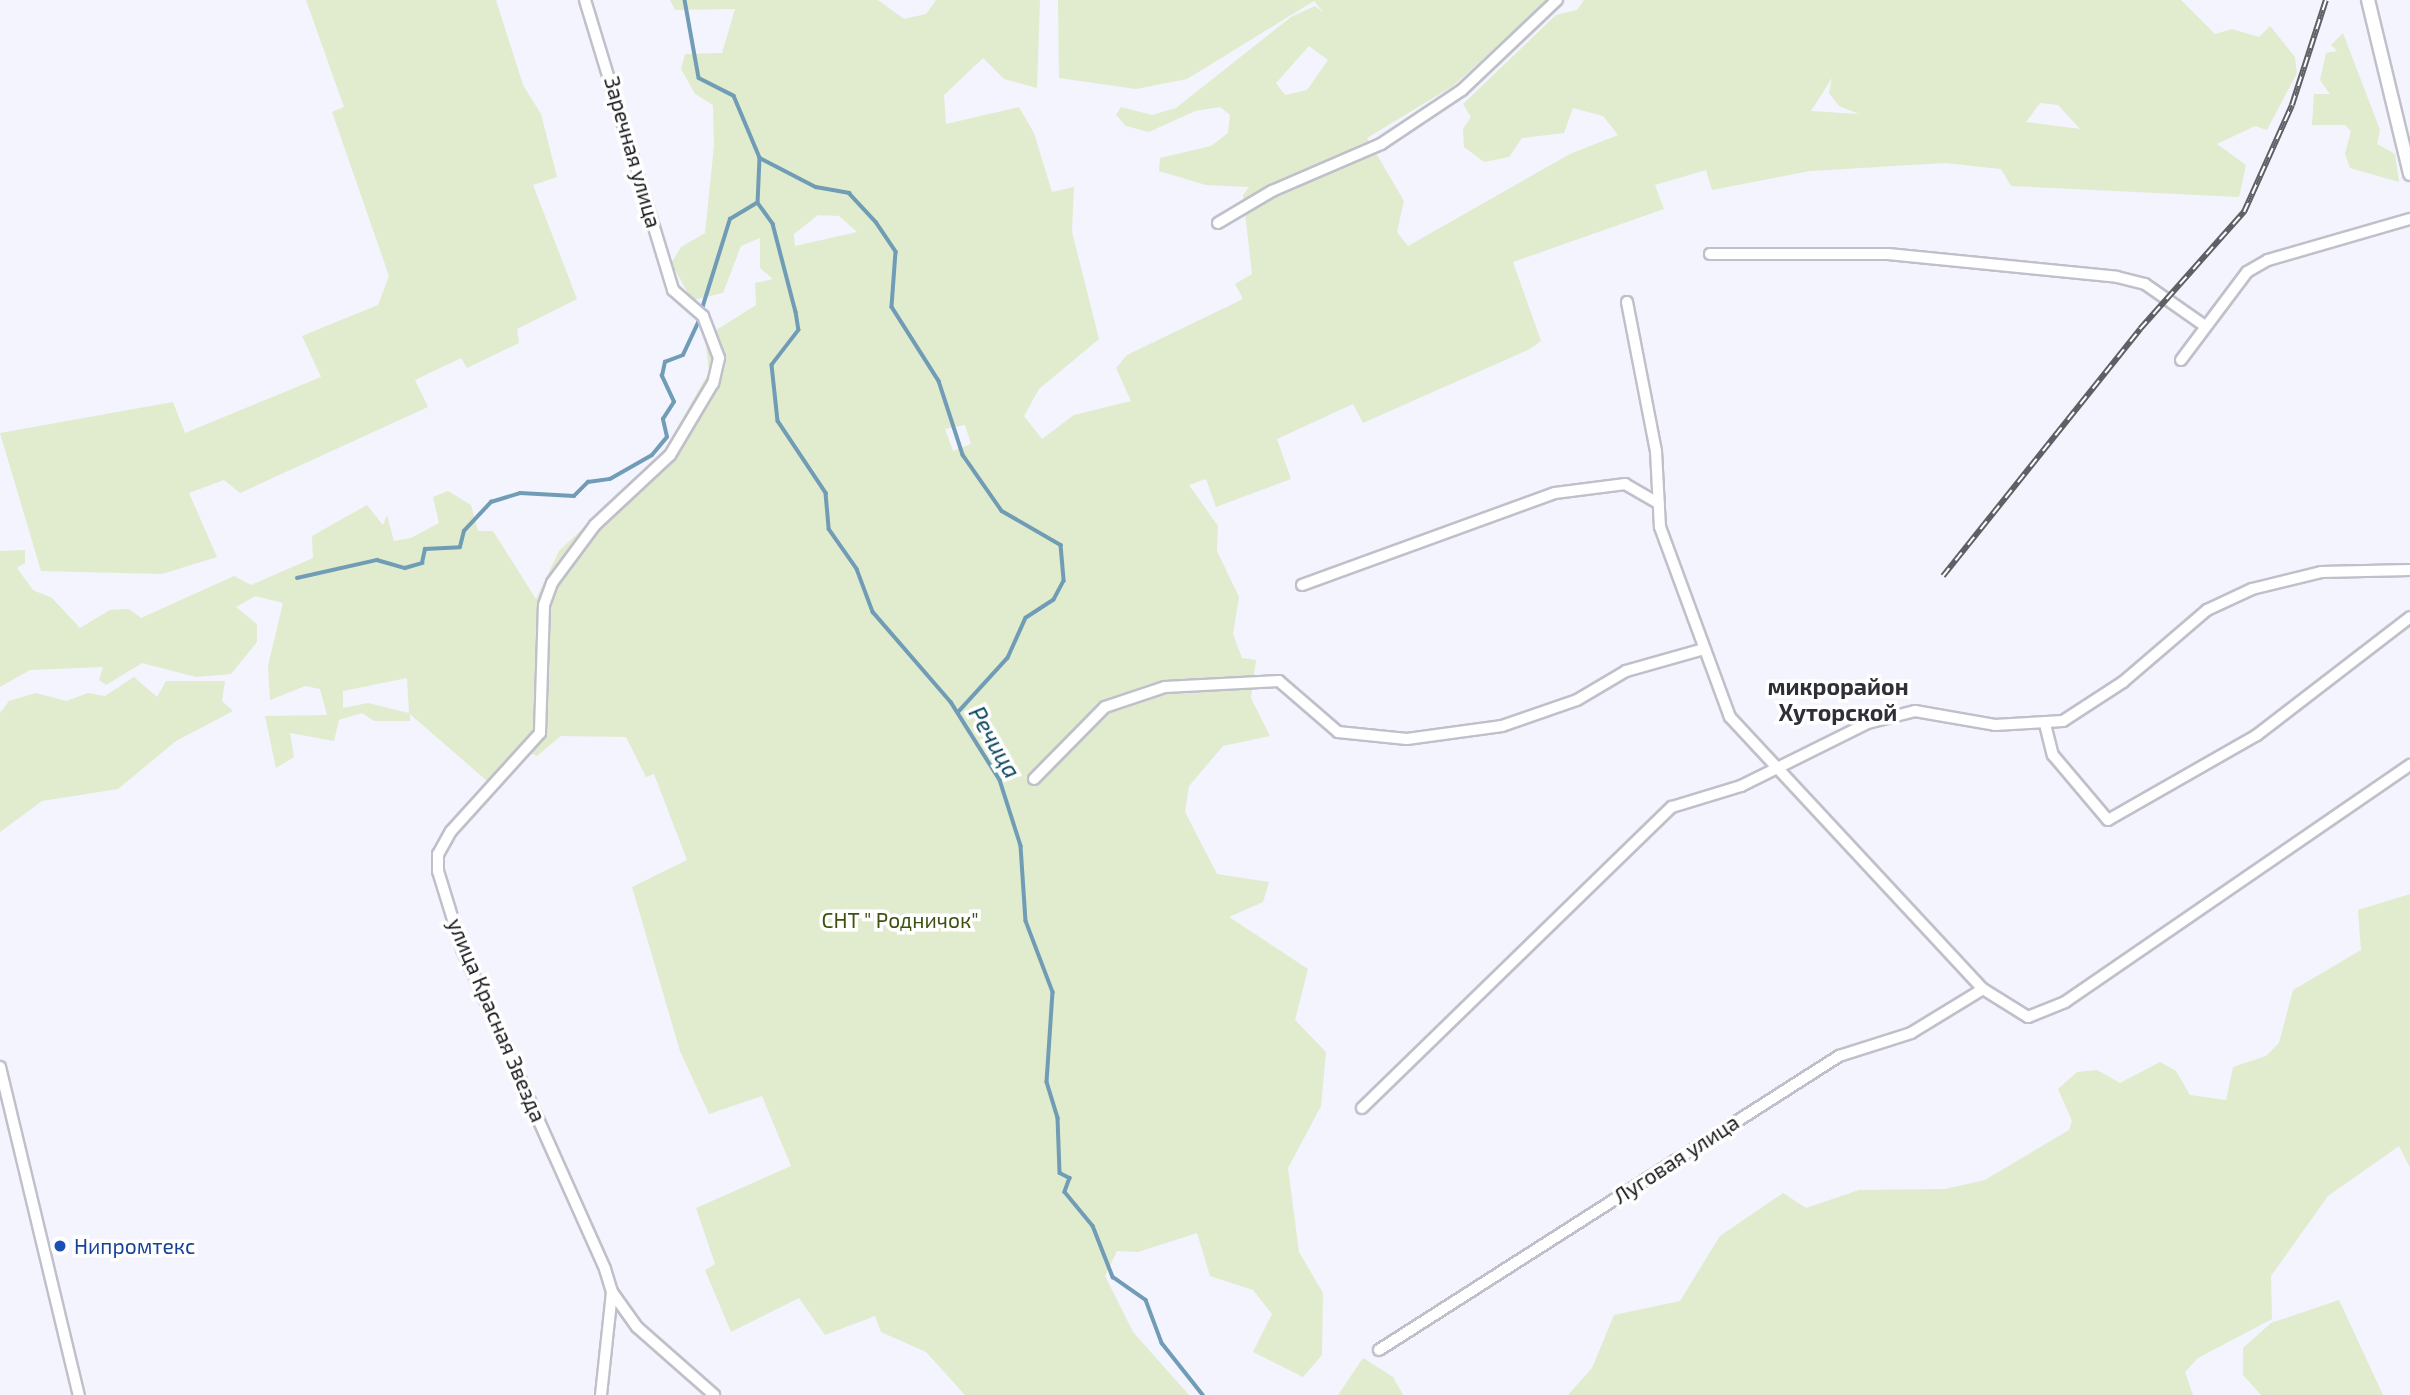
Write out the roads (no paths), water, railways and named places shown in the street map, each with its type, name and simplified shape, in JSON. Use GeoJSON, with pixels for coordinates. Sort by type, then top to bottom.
{"type":"FeatureCollection","features":[{"type":"Feature","properties":{"kind":"street","name":"Заречная улица"},"geometry":{"type":"LineString","coordinates":[[540,733],[544,606],[552,583],[595,524],[670,455],[713,383],[715,336],[703,316],[682,302],[673,290],[585,0]]}},
{"type":"Feature","properties":{"kind":"street"},"geometry":{"type":"LineString","coordinates":[[1218,223],[1272,191],[1381,144],[1462,90],[1557,0]]}},
{"type":"Feature","properties":{"kind":"street"},"geometry":{"type":"LineString","coordinates":[[2368,0],[2410,174]]}},
{"type":"Feature","properties":{"kind":"street"},"geometry":{"type":"LineString","coordinates":[[2181,360],[2247,272],[2268,260],[2410,219]]}},
{"type":"Feature","properties":{"kind":"street"},"geometry":{"type":"LineString","coordinates":[[1710,254],[1888,254],[2117,277],[2145,284],[2205,327]]}},
{"type":"Feature","properties":{"kind":"street"},"geometry":{"type":"LineString","coordinates":[[1627,302],[1656,451],[1660,527],[1730,717],[1983,989],[2028,1017],[2065,1002],[2410,765]]}},
{"type":"Feature","properties":{"kind":"street"},"geometry":{"type":"LineString","coordinates":[[1301,585],[1555,493],[1625,484],[1659,504]]}},
{"type":"Feature","properties":{"kind":"street"},"geometry":{"type":"LineString","coordinates":[[1362,1108],[1645,828],[1672,807],[1741,786],[1868,723],[1915,711],[1995,725],[2045,724],[2085,709],[2207,610],[2252,589],[2321,572],[2410,570]]}},
{"type":"Feature","properties":{"kind":"street"},"geometry":{"type":"LineString","coordinates":[[2045,724],[2053,755],[2108,820],[2257,736],[2410,617]]}},
{"type":"Feature","properties":{"kind":"street"},"geometry":{"type":"LineString","coordinates":[[1034,779],[1105,707],[1165,687],[1279,681],[1338,732],[1407,739],[1502,726],[1577,700],[1626,671],[1704,649]]}},
{"type":"Feature","properties":{"kind":"street","name":"улица Красная Звезда"},"geometry":{"type":"LineString","coordinates":[[540,733],[452,831],[438,853],[438,872],[462,949],[612,1292],[637,1327],[715,1395]]}},
{"type":"Feature","properties":{"kind":"street","name":"Луговая улица"},"geometry":{"type":"LineString","coordinates":[[1379,1350],[1839,1056],[1911,1034],[1983,989]]}},
{"type":"Feature","properties":{"kind":"street"},"geometry":{"type":"LineString","coordinates":[[0,1068],[79,1395]]}},
{"type":"Feature","properties":{"kind":"street","name":"улица Красная Звезда"},"geometry":{"type":"LineString","coordinates":[[601,1395],[612,1292]]}},
{"type":"Feature","properties":{"kind":"waterway","name":"Речица"},"geometry":{"type":"LineString","coordinates":[[685,0],[699,78],[734,96],[760,158],[758,203],[773,224],[796,312],[799,330],[772,365],[778,421],[826,493],[829,529],[857,569],[873,612],[951,702],[1000,780],[1021,846],[1026,921],[1053,992],[1047,1082],[1058,1118],[1060,1173],[1070,1178],[1065,1192],[1093,1226],[1113,1277],[1146,1300],[1162,1343],[1203,1395]]}},
{"type":"Feature","properties":{"kind":"waterway"},"geometry":{"type":"LineString","coordinates":[[760,158],[816,187],[849,193],[876,222],[896,252],[892,307],[939,381],[963,455],[1002,511],[1061,545],[1064,581],[1054,600],[1026,618],[1008,658],[958,713]]}},
{"type":"Feature","properties":{"kind":"waterway","name":"Речица"},"geometry":{"type":"LineString","coordinates":[[701,312],[730,219],[757,203]]}},
{"type":"Feature","properties":{"kind":"waterway","name":"Речица"},"geometry":{"type":"LineString","coordinates":[[297,578],[377,560],[405,568],[422,563],[425,549],[460,547],[464,531],[491,502],[520,493],[574,496],[588,482],[610,479],[652,455],[667,437],[663,419],[674,402],[662,376],[665,362],[683,355],[700,319]]}},
{"type":"Feature","properties":{"kind":"railway"},"geometry":{"type":"LineString","coordinates":[[1943,576],[2140,329],[2244,212],[2292,105],[2326,0]]}},
{"type":"Feature","properties":{"kind":"place","name":"Нипромтекс"},"geometry":{"type":"Point","coordinates":[60,1246]}},
{"type":"Feature","properties":{"kind":"district","name":"микрорайон Хуторской"},"geometry":{"type":"Point","coordinates":[1838,699]}},
{"type":"Feature","properties":{"kind":"park label","name":"СНТ \" Родничок\""},"geometry":{"type":"Point","coordinates":[900,920]}}]}
